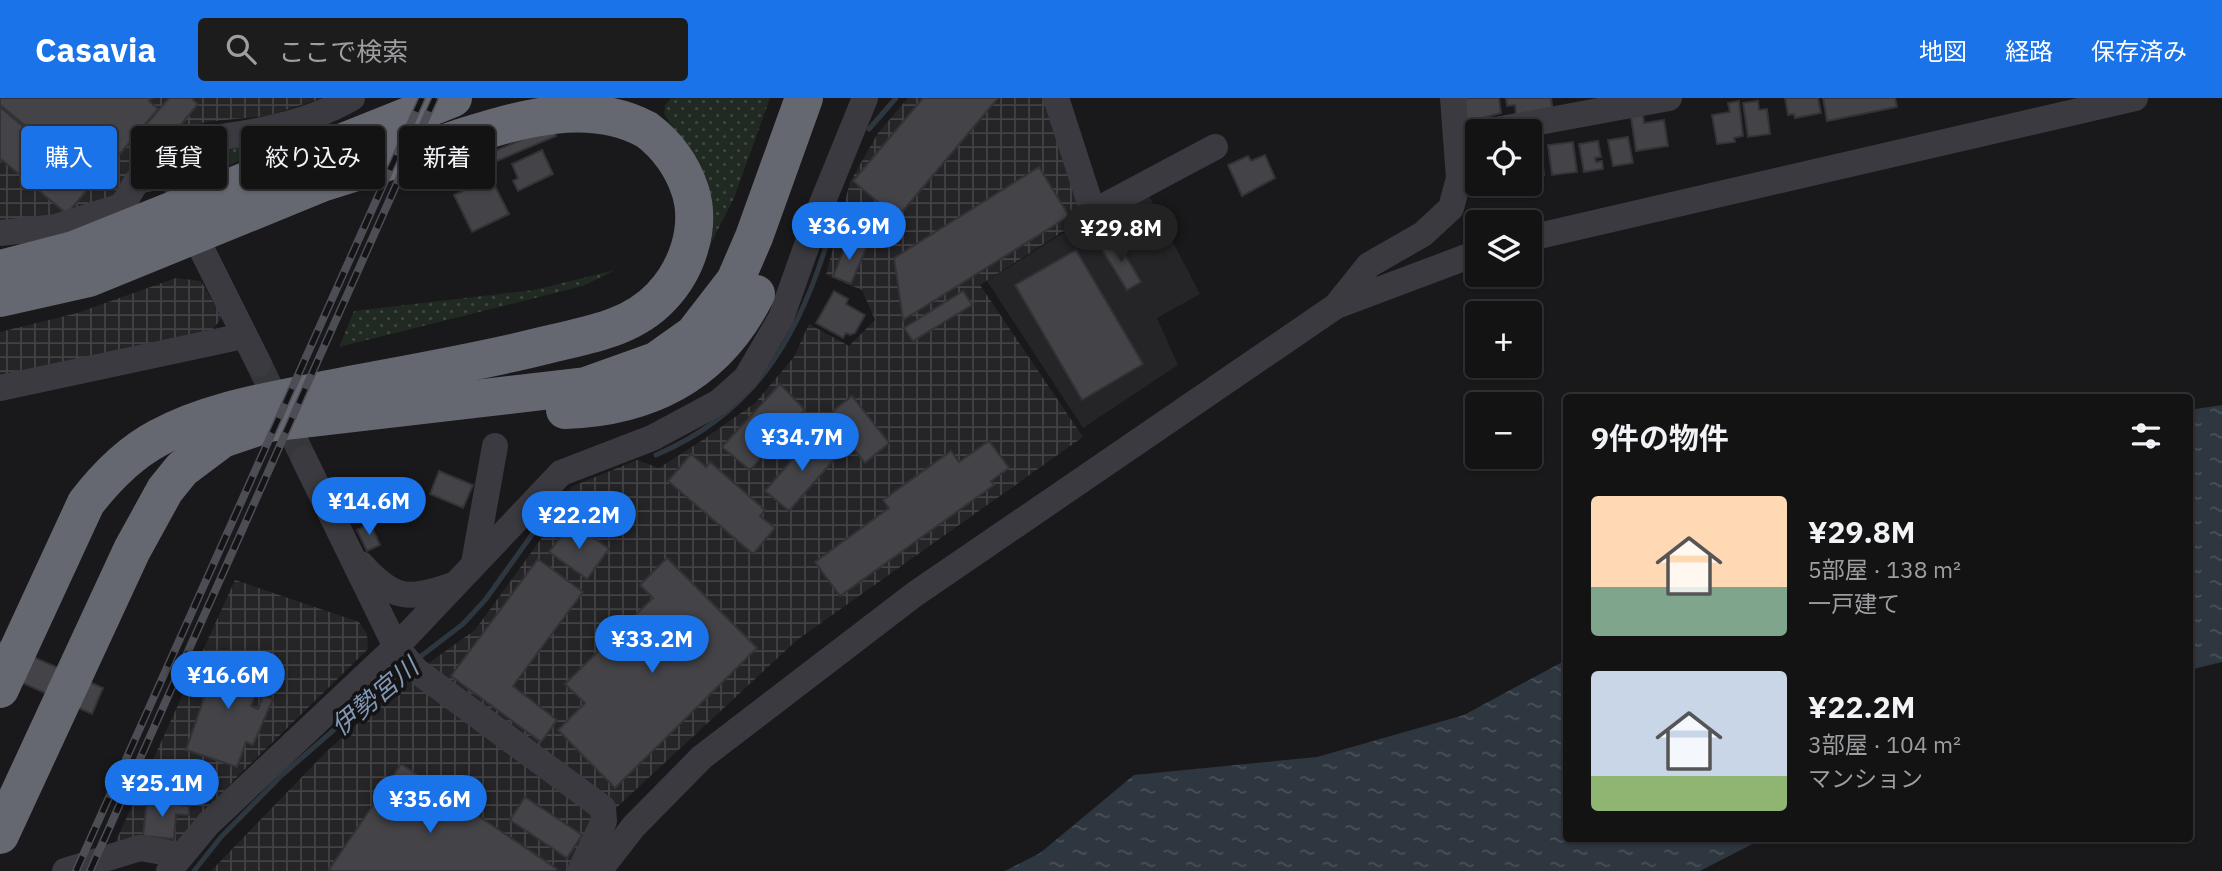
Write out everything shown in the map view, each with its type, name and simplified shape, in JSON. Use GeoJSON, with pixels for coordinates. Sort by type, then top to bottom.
{"type":"FeatureCollection","features":[{"type":"Feature","properties":{"kind":"highway"},"geometry":{"type":"LineString","coordinates":[[378,126],[424,98]]}},
{"type":"Feature","properties":{"kind":"highway"},"geometry":{"type":"LineString","coordinates":[[385,127],[453,98]]}},
{"type":"Feature","properties":{"kind":"highway"},"geometry":{"type":"LineString","coordinates":[[385,157],[524,98]]}},
{"type":"Feature","properties":{"kind":"highway"},"geometry":{"type":"LineString","coordinates":[[279,399],[560,370],[611,360],[654,341],[690,312],[718,275],[737,233],[785,98]]}},
{"type":"Feature","properties":{"kind":"highway"},"geometry":{"type":"LineString","coordinates":[[0,849],[7,821],[132,550],[165,489],[182,469],[222,439],[269,423],[586,386],[610,380],[656,361],[694,334],[735,281],[754,237],[804,98]]}},
{"type":"Feature","properties":{"kind":"highway"},"geometry":{"type":"LineString","coordinates":[[326,415],[597,408],[640,399],[680,380],[718,349],[749,307],[773,254],[828,98]]}},
{"type":"Feature","properties":{"kind":"highway"},"geometry":{"type":"LineString","coordinates":[[0,689],[86,503],[105,478],[131,455],[159,437],[226,411],[527,350],[622,325],[660,298],[676,280],[692,238],[692,196],[685,174],[673,156],[642,126],[601,110],[579,107],[530,116],[385,163]]}},
{"type":"Feature","properties":{"kind":"highway"},"geometry":{"type":"LineString","coordinates":[[0,269],[74,250],[241,184]]}},
{"type":"Feature","properties":{"kind":"highway"},"geometry":{"type":"LineString","coordinates":[[0,298],[89,278],[184,206],[282,189]]}},
{"type":"Feature","properties":{"kind":"street"},"geometry":{"type":"LineString","coordinates":[[259,364],[243,336],[184,206],[176,157],[189,141],[251,134],[335,107],[352,98]]}},
{"type":"Feature","properties":{"kind":"street"},"geometry":{"type":"LineString","coordinates":[[65,871],[140,848],[175,863],[283,750],[406,659],[454,584],[561,473],[653,438],[719,402],[746,378],[781,318],[819,211],[865,98]]}},
{"type":"Feature","properties":{"kind":"street"},"geometry":{"type":"LineString","coordinates":[[1056,98],[1093,212],[1215,147]]}},
{"type":"Feature","properties":{"kind":"street"},"geometry":{"type":"LineString","coordinates":[[1452,98],[1465,131]]}},
{"type":"Feature","properties":{"kind":"street"},"geometry":{"type":"LineString","coordinates":[[1542,121],[1669,98]]}},
{"type":"Feature","properties":{"kind":"street"},"geometry":{"type":"LineString","coordinates":[[1542,236],[2135,98]]}},
{"type":"Feature","properties":{"kind":"street"},"geometry":{"type":"LineString","coordinates":[[1336,306],[1369,265],[1423,234],[1451,208],[1465,146]]}},
{"type":"Feature","properties":{"kind":"street"},"geometry":{"type":"LineString","coordinates":[[0,233],[56,227],[122,206],[137,181],[184,206]]}},
{"type":"Feature","properties":{"kind":"street"},"geometry":{"type":"LineString","coordinates":[[599,871],[634,826],[702,757],[744,721],[915,594],[1336,306],[1465,258]]}},
{"type":"Feature","properties":{"kind":"street"},"geometry":{"type":"LineString","coordinates":[[0,388],[243,336]]}},
{"type":"Feature","properties":{"kind":"street"},"geometry":{"type":"LineString","coordinates":[[474,563],[495,446]]}},
{"type":"Feature","properties":{"kind":"street"},"geometry":{"type":"LineString","coordinates":[[304,459],[348,550],[406,659],[603,808],[604,821],[580,871]]}},
{"type":"Feature","properties":{"kind":"street"},"geometry":{"type":"LineString","coordinates":[[348,550],[381,586],[394,593],[425,594],[454,584]]}},
{"type":"Feature","properties":{"kind":"shaded area"},"geometry":{"type":"Polygon","coordinates":[[[0,98],[323,98],[267,116],[205,122],[197,126],[131,126],[131,188],[120,198],[63,216],[0,226],[0,98]]]}},
{"type":"Feature","properties":{"kind":"shaded area"},"geometry":{"type":"Polygon","coordinates":[[[671,98],[770,98],[734,198],[707,251],[682,140],[664,114],[665,105],[671,98]]]}},
{"type":"Feature","properties":{"kind":"shaded area"},"geometry":{"type":"Polygon","coordinates":[[[908,98],[1046,98],[1084,209],[1081,220],[980,285],[1083,437],[797,640],[616,808],[423,667],[475,630],[546,532],[571,487],[637,460],[659,468],[704,439],[755,403],[794,357],[809,324],[849,346],[875,320],[862,290],[826,275],[850,182],[878,133],[908,98]]]}},
{"type":"Feature","properties":{"kind":"shaded area"},"geometry":{"type":"Polygon","coordinates":[[[241,146],[241,160],[227,166],[227,149],[241,146]]]}},
{"type":"Feature","properties":{"kind":"shaded area"},"geometry":{"type":"Polygon","coordinates":[[[1148,194],[1200,294],[1157,318],[1178,365],[1083,428],[987,281],[1076,225],[1089,238],[1148,194]]]}},
{"type":"Feature","properties":{"kind":"shaded area"},"geometry":{"type":"Polygon","coordinates":[[[615,270],[583,286],[339,347],[354,311],[534,290],[615,270]]]}},
{"type":"Feature","properties":{"kind":"shaded area"},"geometry":{"type":"Polygon","coordinates":[[[176,278],[201,281],[222,317],[208,336],[0,375],[0,332],[77,313],[176,278]]]}},
{"type":"Feature","properties":{"kind":"shaded area"},"geometry":{"type":"Polygon","coordinates":[[[235,580],[359,622],[367,634],[368,649],[236,778],[179,843],[115,843],[235,580]]]}},
{"type":"Feature","properties":{"kind":"shaded area"},"geometry":{"type":"Polygon","coordinates":[[[412,675],[596,815],[568,871],[211,871],[327,751],[412,675]]]}},
{"type":"Feature","properties":{"kind":"water"},"geometry":{"type":"Polygon","coordinates":[[[2222,405],[2222,662],[2193,669],[2193,409],[2222,405]]]}},
{"type":"Feature","properties":{"kind":"water"},"geometry":{"type":"Polygon","coordinates":[[[1563,662],[1563,842],[1756,842],[1700,871],[1005,871],[1040,853],[1134,775],[1317,757],[1464,715],[1563,662]]]}},
{"type":"Feature","properties":{"kind":"building"},"geometry":{"type":"Polygon","coordinates":[[[0,98],[152,98],[149,101],[158,109],[144,126],[131,126],[131,141],[117,157],[117,126],[26,126],[0,105],[0,98]]]}},
{"type":"Feature","properties":{"kind":"building"},"geometry":{"type":"Polygon","coordinates":[[[169,98],[191,98],[198,104],[180,126],[145,126],[169,98]]]}},
{"type":"Feature","properties":{"kind":"building"},"geometry":{"type":"Polygon","coordinates":[[[923,98],[998,98],[897,218],[853,181],[923,98]]]}},
{"type":"Feature","properties":{"kind":"building"},"geometry":{"type":"Polygon","coordinates":[[[1459,98],[1499,98],[1501,113],[1483,119],[1465,119],[1465,126],[1459,98]]]}},
{"type":"Feature","properties":{"kind":"building"},"geometry":{"type":"Polygon","coordinates":[[[1506,98],[1551,98],[1553,111],[1516,115],[1515,105],[1507,106],[1506,98]]]}},
{"type":"Feature","properties":{"kind":"building"},"geometry":{"type":"Polygon","coordinates":[[[1785,98],[1818,98],[1821,113],[1795,118],[1794,114],[1788,115],[1785,98]]]}},
{"type":"Feature","properties":{"kind":"building"},"geometry":{"type":"Polygon","coordinates":[[[1823,98],[1895,98],[1897,107],[1827,121],[1823,98]]]}},
{"type":"Feature","properties":{"kind":"building"},"geometry":{"type":"Polygon","coordinates":[[[1739,101],[1743,136],[1734,138],[1735,142],[1717,144],[1712,115],[1730,112],[1728,103],[1739,101]]]}},
{"type":"Feature","properties":{"kind":"building"},"geometry":{"type":"Polygon","coordinates":[[[1758,101],[1759,110],[1767,109],[1770,134],[1748,137],[1743,103],[1758,101]]]}},
{"type":"Feature","properties":{"kind":"building"},"geometry":{"type":"Polygon","coordinates":[[[0,107],[23,126],[21,176],[2,160],[0,163],[0,107]]]}},
{"type":"Feature","properties":{"kind":"building"},"geometry":{"type":"Polygon","coordinates":[[[1643,115],[1644,123],[1664,120],[1668,146],[1636,151],[1631,117],[1643,115]]]}},
{"type":"Feature","properties":{"kind":"building"},"geometry":{"type":"Polygon","coordinates":[[[553,126],[556,136],[495,162],[495,151],[553,126]]]}},
{"type":"Feature","properties":{"kind":"building"},"geometry":{"type":"Polygon","coordinates":[[[1628,137],[1633,163],[1613,166],[1608,140],[1628,137]]]}},
{"type":"Feature","properties":{"kind":"building"},"geometry":{"type":"Polygon","coordinates":[[[1598,141],[1601,157],[1595,158],[1596,162],[1602,161],[1603,169],[1584,172],[1579,144],[1598,141]]]}},
{"type":"Feature","properties":{"kind":"building"},"geometry":{"type":"Polygon","coordinates":[[[1573,142],[1577,172],[1552,175],[1548,145],[1573,142]]]}},
{"type":"Feature","properties":{"kind":"building"},"geometry":{"type":"Polygon","coordinates":[[[542,150],[553,174],[518,191],[513,181],[518,178],[512,164],[542,150]]]}},
{"type":"Feature","properties":{"kind":"building"},"geometry":{"type":"Polygon","coordinates":[[[1265,155],[1275,178],[1242,196],[1228,165],[1248,156],[1251,161],[1265,155]]]}},
{"type":"Feature","properties":{"kind":"building"},"geometry":{"type":"Polygon","coordinates":[[[1039,167],[1069,216],[903,320],[894,258],[1039,167]]]}},
{"type":"Feature","properties":{"kind":"building"},"geometry":{"type":"Polygon","coordinates":[[[495,186],[509,214],[472,232],[454,195],[467,189],[495,189],[495,186]]]}},
{"type":"Feature","properties":{"kind":"building"},"geometry":{"type":"Polygon","coordinates":[[[37,189],[88,189],[67,214],[37,189]]]}},
{"type":"Feature","properties":{"kind":"building"},"geometry":{"type":"Polygon","coordinates":[[[846,210],[863,211],[861,236],[844,234],[846,210]]]}},
{"type":"Feature","properties":{"kind":"building"},"geometry":{"type":"Polygon","coordinates":[[[1116,239],[1141,282],[1127,290],[1101,248],[1116,239]]]}},
{"type":"Feature","properties":{"kind":"building"},"geometry":{"type":"Polygon","coordinates":[[[847,241],[866,248],[851,284],[833,277],[847,241]]]}},
{"type":"Feature","properties":{"kind":"building"},"geometry":{"type":"Polygon","coordinates":[[[1076,250],[1143,364],[1082,400],[1015,285],[1076,250]]]}},
{"type":"Feature","properties":{"kind":"building"},"geometry":{"type":"Polygon","coordinates":[[[834,291],[848,299],[846,304],[865,315],[855,333],[846,333],[843,338],[816,323],[834,291]]]}},
{"type":"Feature","properties":{"kind":"building"},"geometry":{"type":"Polygon","coordinates":[[[963,291],[972,305],[913,341],[904,328],[963,291]]]}},
{"type":"Feature","properties":{"kind":"building"},"geometry":{"type":"Polygon","coordinates":[[[780,384],[805,410],[750,470],[722,447],[780,384]]]}},
{"type":"Feature","properties":{"kind":"building"},"geometry":{"type":"Polygon","coordinates":[[[852,396],[889,443],[865,463],[827,416],[852,396]]]}},
{"type":"Feature","properties":{"kind":"building"},"geometry":{"type":"Polygon","coordinates":[[[814,434],[838,455],[789,511],[765,491],[814,434]]]}},
{"type":"Feature","properties":{"kind":"building"},"geometry":{"type":"Polygon","coordinates":[[[989,441],[1009,468],[991,481],[994,485],[840,596],[815,562],[889,508],[883,500],[951,451],[959,462],[989,441]]]}},
{"type":"Feature","properties":{"kind":"building"},"geometry":{"type":"Polygon","coordinates":[[[691,454],[706,467],[710,462],[765,510],[760,516],[775,528],[753,554],[668,481],[691,454]]]}},
{"type":"Feature","properties":{"kind":"building"},"geometry":{"type":"Polygon","coordinates":[[[439,471],[473,485],[463,508],[430,494],[439,471]]]}},
{"type":"Feature","properties":{"kind":"building"},"geometry":{"type":"Polygon","coordinates":[[[572,522],[609,549],[587,579],[549,552],[572,522]]]}},
{"type":"Feature","properties":{"kind":"building"},"geometry":{"type":"Polygon","coordinates":[[[370,523],[380,545],[367,551],[357,530],[370,523]]]}},
{"type":"Feature","properties":{"kind":"building"},"geometry":{"type":"Polygon","coordinates":[[[667,558],[757,648],[615,788],[558,730],[585,703],[565,684],[653,598],[640,585],[667,558]]]}},
{"type":"Feature","properties":{"kind":"building"},"geometry":{"type":"Polygon","coordinates":[[[538,559],[583,592],[513,686],[557,720],[541,742],[451,676],[538,559]]]}},
{"type":"Feature","properties":{"kind":"building"},"geometry":{"type":"Polygon","coordinates":[[[0,642],[103,688],[92,714],[0,673],[0,642]]]}},
{"type":"Feature","properties":{"kind":"building"},"geometry":{"type":"Polygon","coordinates":[[[207,651],[258,668],[254,678],[261,680],[251,706],[258,709],[263,696],[273,699],[253,745],[246,742],[237,767],[186,750],[212,675],[200,671],[207,651]]]}},
{"type":"Feature","properties":{"kind":"building"},"geometry":{"type":"Polygon","coordinates":[[[401,764],[557,869],[328,871],[401,764]]]}},
{"type":"Feature","properties":{"kind":"building"},"geometry":{"type":"Polygon","coordinates":[[[525,797],[582,835],[567,858],[510,820],[525,797]]]}},
{"type":"Feature","properties":{"kind":"building"},"geometry":{"type":"Polygon","coordinates":[[[147,800],[189,806],[189,815],[176,814],[174,839],[143,836],[147,800]]]}},
{"type":"Feature","properties":{"kind":"waterway","name":"伊勢宮川"},"geometry":{"type":"LineString","coordinates":[[869,129],[896,98]]}},
{"type":"Feature","properties":{"kind":"waterway","name":"伊勢宮川"},"geometry":{"type":"LineString","coordinates":[[656,455],[690,438],[719,419],[766,371],[800,313],[826,246]]}},
{"type":"Feature","properties":{"kind":"waterway","name":"伊勢宮川"},"geometry":{"type":"LineString","coordinates":[[416,660],[463,624],[486,599],[546,515]]}},
{"type":"Feature","properties":{"kind":"waterway","name":"伊勢宮川"},"geometry":{"type":"LineString","coordinates":[[194,871],[221,837],[282,775],[405,668]]}},
{"type":"Feature","properties":{"kind":"tunnel"},"geometry":{"type":"LineString","coordinates":[[259,364],[304,459]]}},
{"type":"Feature","properties":{"kind":"railway"},"geometry":{"type":"LineString","coordinates":[[76,871],[422,98]]}},
{"type":"Feature","properties":{"kind":"railway"},"geometry":{"type":"LineString","coordinates":[[90,871],[435,98]]}}]}
